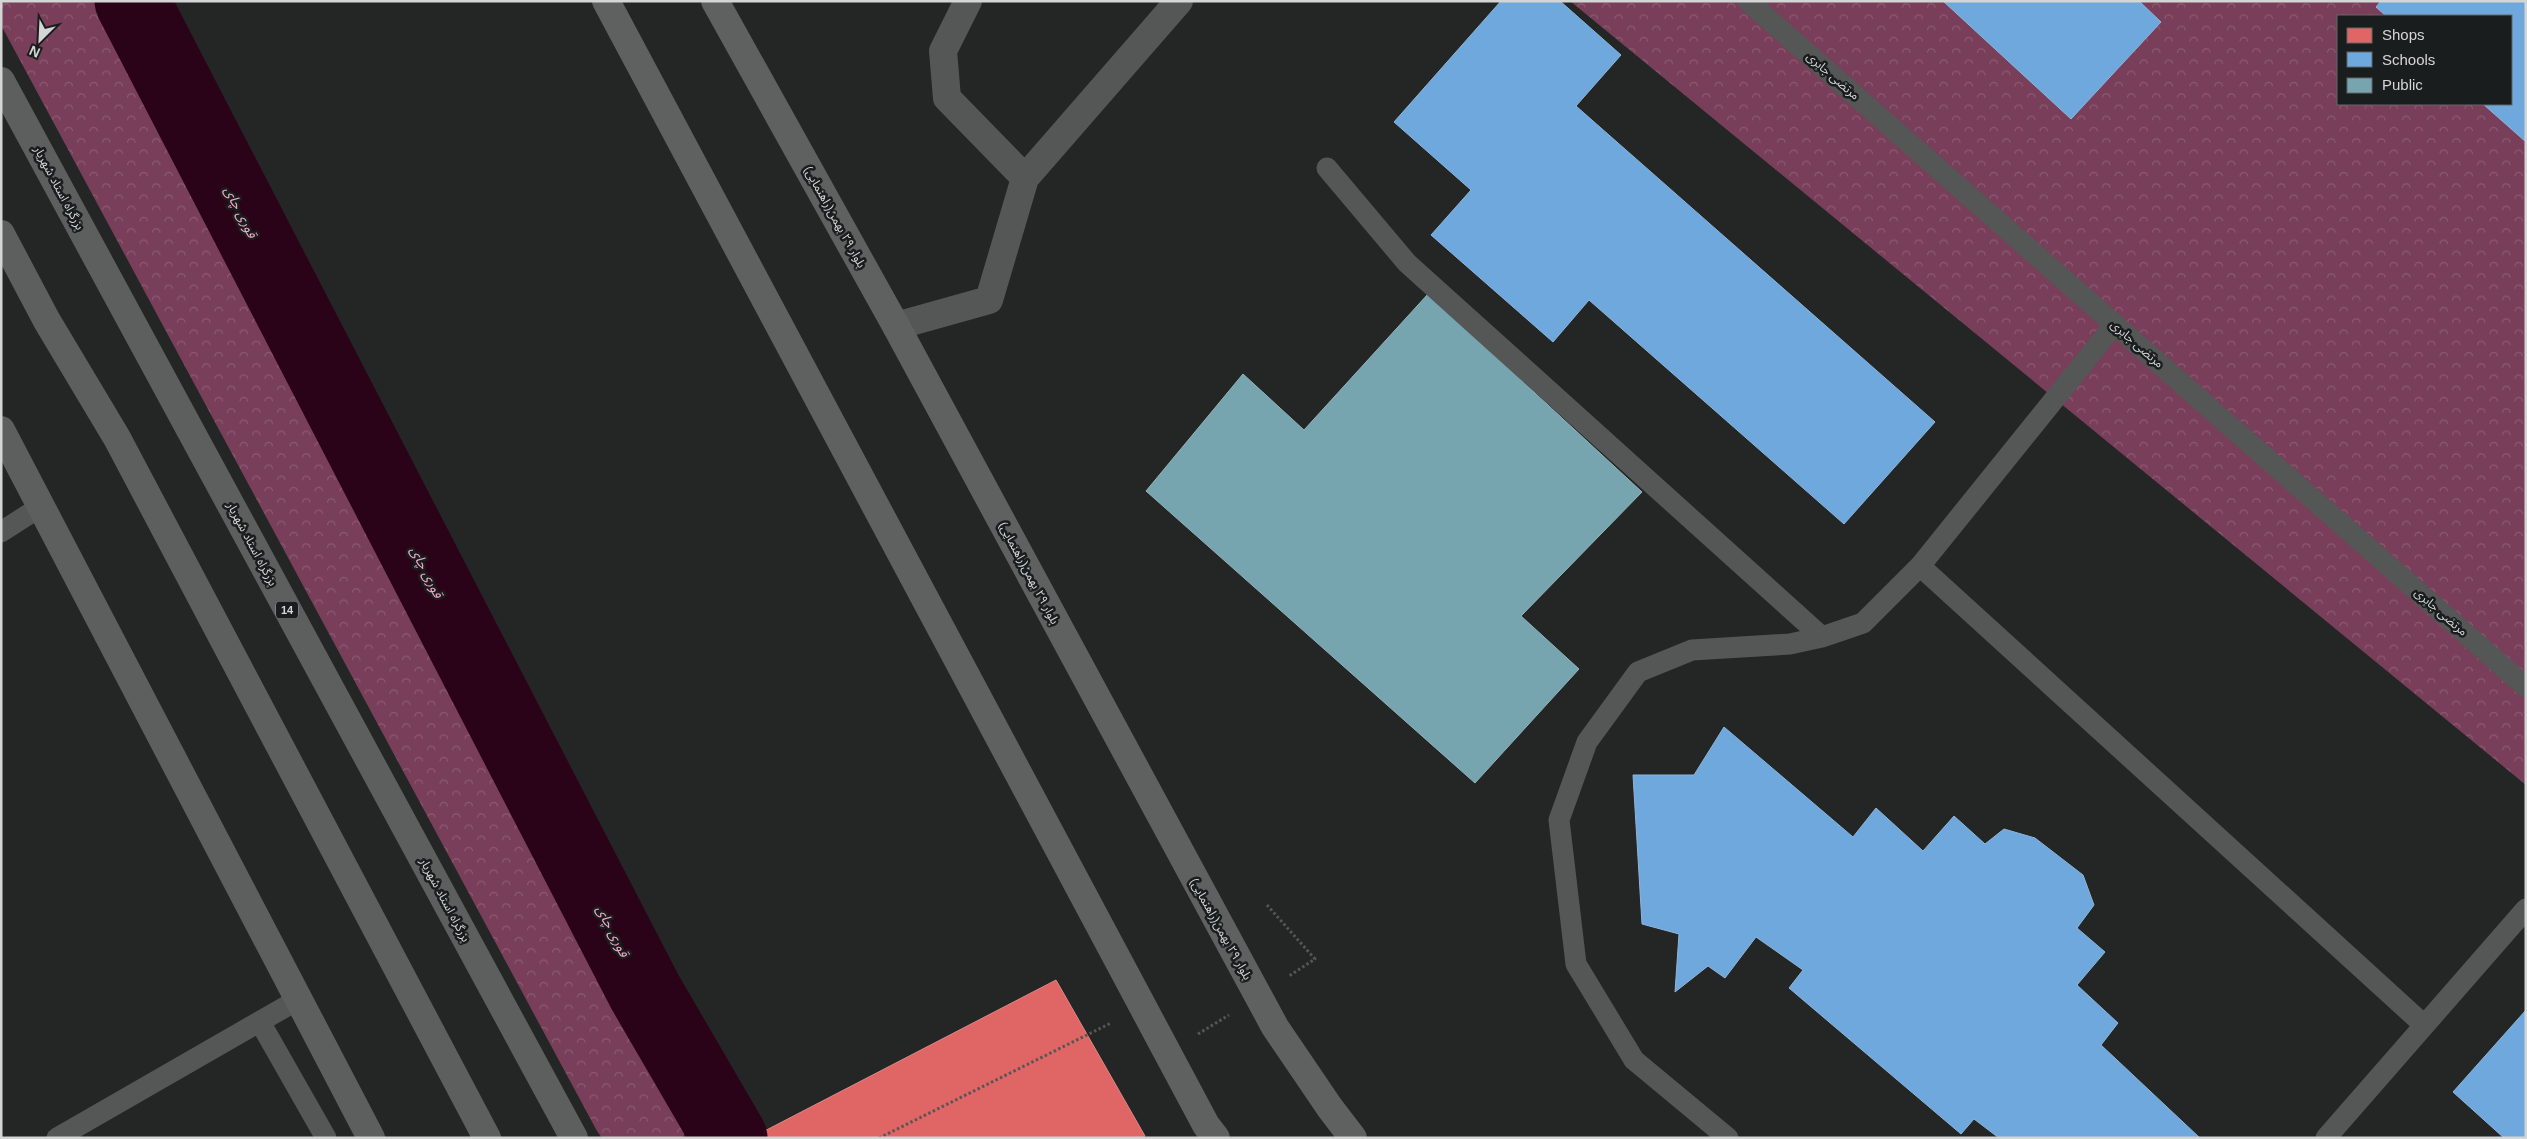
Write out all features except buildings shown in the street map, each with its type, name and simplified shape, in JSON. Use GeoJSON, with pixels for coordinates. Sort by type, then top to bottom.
{"type":"FeatureCollection","features":[{"type":"Feature","properties":{"kind":"highway","name":"بزرگراه استاد شهریار"},"geometry":{"type":"LineString","coordinates":[[1,82],[574,1138]]}},
{"type":"Feature","properties":{"kind":"highway"},"geometry":{"type":"LineString","coordinates":[[1,234],[47,321],[117,438],[487,1138]]}},
{"type":"Feature","properties":{"kind":"highway"},"geometry":{"type":"LineString","coordinates":[[1,268],[47,321]]}},
{"type":"Feature","properties":{"kind":"highway"},"geometry":{"type":"LineString","coordinates":[[1,430],[371,1138]]}},
{"type":"Feature","properties":{"kind":"main road"},"geometry":{"type":"LineString","coordinates":[[606,1],[1206,1125],[1216,1138]]}},
{"type":"Feature","properties":{"kind":"main road","name":"بلوار ٢٩ بهمن(راهنمایی)"},"geometry":{"type":"LineString","coordinates":[[715,1],[896,326],[1270,1019],[1330,1108],[1353,1138]]}},
{"type":"Feature","properties":{"kind":"street"},"geometry":{"type":"LineString","coordinates":[[968,1],[943,51],[947,98],[1025,178]]}},
{"type":"Feature","properties":{"kind":"street"},"geometry":{"type":"LineString","coordinates":[[896,326],[989,300],[1025,178],[1179,1]]}},
{"type":"Feature","properties":{"kind":"lane","name":"مرتضی جابری"},"geometry":{"type":"LineString","coordinates":[[1748,1],[2526,687]]}},
{"type":"Feature","properties":{"kind":"lane"},"geometry":{"type":"LineString","coordinates":[[1327,168],[1407,263],[1822,637]]}},
{"type":"Feature","properties":{"kind":"lane"},"geometry":{"type":"LineString","coordinates":[[1728,1138],[1634,1060],[1576,964],[1560,820],[1587,742],[1638,672],[1692,650],[1790,644],[1822,637],[1862,622],[1920,566],[2115,324]]}},
{"type":"Feature","properties":{"kind":"lane"},"geometry":{"type":"LineString","coordinates":[[1,532],[40,507]]}},
{"type":"Feature","properties":{"kind":"lane"},"geometry":{"type":"LineString","coordinates":[[1920,566],[2424,1025]]}},
{"type":"Feature","properties":{"kind":"lane"},"geometry":{"type":"LineString","coordinates":[[2326,1138],[2526,909]]}},
{"type":"Feature","properties":{"kind":"lane"},"geometry":{"type":"LineString","coordinates":[[57,1138],[299,1000]]}},
{"type":"Feature","properties":{"kind":"lane"},"geometry":{"type":"LineString","coordinates":[[260,1022],[326,1138]]}},
{"type":"Feature","properties":{"kind":"path"},"geometry":{"type":"LineString","coordinates":[[1267,905],[1315,959]]}},
{"type":"Feature","properties":{"kind":"path"},"geometry":{"type":"LineString","coordinates":[[879,1138],[1143,1007]]}},
{"type":"Feature","properties":{"kind":"green space"},"geometry":{"type":"Polygon","coordinates":[[[1,1],[110,1],[691,1114],[683,1138],[602,1138],[597,1131],[1,25],[1,1]]]}},
{"type":"Feature","properties":{"kind":"green space"},"geometry":{"type":"Polygon","coordinates":[[[1570,1],[2526,1],[2526,785],[1570,1]]]}},
{"type":"Feature","properties":{"kind":"waterway","name":"قوری چای"},"geometry":{"type":"LineString","coordinates":[[132,1],[645,992],[730,1138]]}}]}
